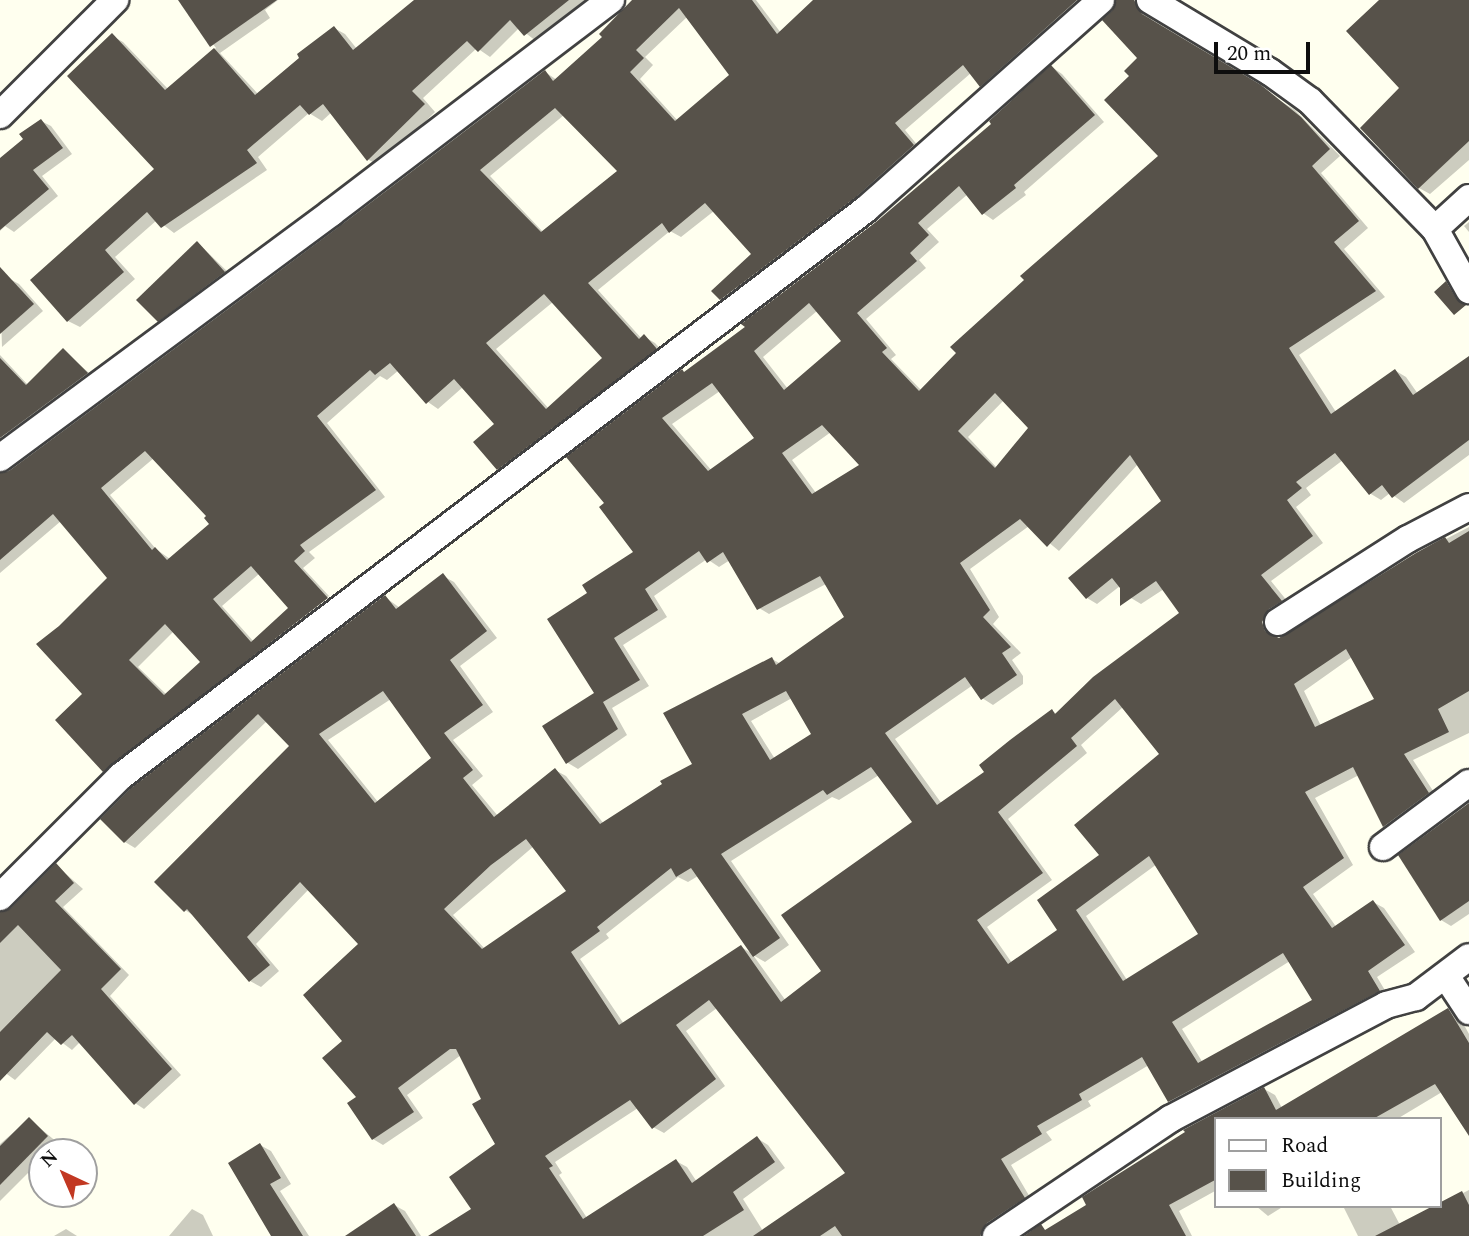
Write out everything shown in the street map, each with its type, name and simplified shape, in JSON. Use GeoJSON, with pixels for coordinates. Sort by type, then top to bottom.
{"type":"FeatureCollection","features":[{"type":"Feature","properties":{"kind":"street"},"geometry":{"type":"LineString","coordinates":[[0,115],[115,0]]}},
{"type":"Feature","properties":{"kind":"street"},"geometry":{"type":"LineString","coordinates":[[0,458],[331,213],[611,0]]}},
{"type":"Feature","properties":{"kind":"street"},"geometry":{"type":"LineString","coordinates":[[0,897],[121,776],[866,209],[1101,0]]}},
{"type":"Feature","properties":{"kind":"street"},"geometry":{"type":"LineString","coordinates":[[1153,1],[1270,72],[1310,102],[1434,229],[1469,290]]}},
{"type":"Feature","properties":{"kind":"street"},"geometry":{"type":"LineString","coordinates":[[1434,229],[1469,198]]}},
{"type":"Feature","properties":{"kind":"street"},"geometry":{"type":"LineString","coordinates":[[1278,622],[1408,539],[1469,508]]}},
{"type":"Feature","properties":{"kind":"street"},"geometry":{"type":"LineString","coordinates":[[1383,846],[1469,783]]}},
{"type":"Feature","properties":{"kind":"street"},"geometry":{"type":"LineString","coordinates":[[996,1236],[1170,1119],[1386,1005],[1416,997],[1469,957]]}},
{"type":"Feature","properties":{"kind":"street"},"geometry":{"type":"LineString","coordinates":[[1446,976],[1469,1011]]}},
{"type":"Feature","properties":{"kind":"building"},"geometry":{"type":"Polygon","coordinates":[[[178,0],[277,0],[210,47],[178,0]]]}},
{"type":"Feature","properties":{"kind":"building"},"geometry":{"type":"Polygon","coordinates":[[[414,0],[569,0],[524,36],[510,20],[478,52],[467,41],[412,91],[425,104],[367,161],[323,104],[309,115],[300,105],[247,150],[257,163],[161,228],[147,212],[105,250],[124,272],[67,322],[30,280],[154,169],[67,76],[112,33],[165,90],[214,48],[255,95],[299,58],[297,54],[334,26],[353,50],[414,0]]]}},
{"type":"Feature","properties":{"kind":"building"},"geometry":{"type":"Polygon","coordinates":[[[632,0],[752,0],[777,34],[813,0],[1077,0],[980,87],[963,65],[895,123],[914,145],[856,197],[720,300],[711,291],[751,254],[705,203],[669,233],[662,223],[588,283],[639,339],[644,334],[657,349],[497,470],[473,442],[494,424],[454,379],[426,404],[390,363],[375,375],[370,370],[317,416],[376,490],[300,545],[305,551],[294,561],[328,598],[103,772],[55,720],[82,694],[36,644],[59,626],[107,578],[53,514],[0,560],[0,473],[9,471],[340,226],[545,70],[553,81],[602,37],[599,34],[632,0]],[[679,8],[636,50],[644,58],[630,72],[675,121],[729,75],[679,8]],[[555,108],[480,170],[541,232],[617,171],[555,108]],[[544,294],[486,343],[546,409],[602,358],[544,294]],[[145,451],[101,488],[152,550],[155,547],[167,560],[209,524],[204,518],[206,516],[145,451]],[[251,566],[213,599],[251,642],[288,608],[251,566]],[[165,624],[129,660],[164,695],[200,662],[165,624]]]}},
{"type":"Feature","properties":{"kind":"building"},"geometry":{"type":"Polygon","coordinates":[[[1116,0],[1134,0],[1142,14],[1261,85],[1301,117],[1330,149],[1312,166],[1359,221],[1334,242],[1376,291],[1289,348],[1331,414],[1395,369],[1413,395],[1469,356],[1469,440],[1392,498],[1382,485],[1369,495],[1335,453],[1296,482],[1302,488],[1287,500],[1313,536],[1261,575],[1282,601],[1269,609],[1262,622],[1265,631],[1279,638],[1416,553],[1445,537],[1449,543],[1469,531],[1469,691],[1438,709],[1449,732],[1404,754],[1429,793],[1383,827],[1353,767],[1305,792],[1344,858],[1303,887],[1332,928],[1373,900],[1405,945],[1368,971],[1380,991],[1168,1102],[1142,1057],[1079,1094],[1082,1100],[1037,1126],[1042,1134],[1001,1159],[1025,1198],[987,1223],[980,1236],[842,1236],[835,1226],[820,1236],[753,1236],[845,1173],[709,1000],[676,1025],[716,1079],[652,1129],[630,1100],[545,1156],[553,1166],[549,1168],[583,1219],[676,1159],[692,1183],[757,1136],[775,1162],[733,1192],[744,1210],[703,1236],[428,1236],[471,1209],[449,1177],[495,1144],[472,1104],[481,1099],[456,1049],[450,1049],[398,1088],[414,1112],[372,1140],[347,1103],[356,1097],[322,1058],[342,1041],[303,995],[358,944],[300,882],[247,937],[270,965],[249,982],[187,909],[184,912],[154,882],[289,746],[258,714],[124,843],[100,819],[131,788],[385,595],[396,609],[443,573],[487,631],[450,660],[483,705],[444,733],[473,770],[463,778],[494,817],[555,768],[600,824],[662,784],[660,781],[692,764],[663,713],[772,657],[776,665],[844,617],[820,576],[757,610],[723,552],[707,563],[699,551],[645,589],[658,610],[614,638],[640,680],[603,702],[618,729],[566,764],[542,726],[594,693],[547,619],[587,593],[582,585],[633,552],[599,507],[604,503],[566,457],[682,369],[684,372],[745,327],[741,324],[876,222],[991,124],[989,121],[1051,65],[1095,115],[1014,185],[1016,188],[982,215],[959,186],[918,223],[929,235],[910,253],[917,261],[857,313],[887,348],[882,352],[919,391],[956,353],[950,347],[1024,280],[1020,276],[1158,156],[1104,100],[1129,76],[1124,71],[1137,58],[1102,20],[1112,11],[1116,0]],[[809,303],[754,351],[784,390],[841,341],[809,303]],[[712,383],[662,418],[708,471],[754,438],[712,383]],[[995,393],[958,431],[995,468],[1028,428],[995,393]],[[822,425],[782,453],[812,494],[859,465],[822,425]],[[1130,455],[1047,547],[1020,519],[960,563],[990,610],[983,617],[1011,647],[1002,653],[1017,675],[981,700],[965,677],[885,733],[937,805],[984,772],[979,765],[1010,740],[1052,709],[1055,714],[1093,677],[1179,613],[1156,581],[1120,606],[1120,588],[1112,578],[1086,599],[1068,578],[1161,501],[1130,455]],[[1346,649],[1294,684],[1315,727],[1374,699],[1346,649]],[[383,691],[319,734],[375,803],[431,758],[383,691]],[[786,691],[742,714],[770,760],[811,734],[786,691]],[[1115,699],[1071,738],[1077,746],[998,812],[1043,873],[977,920],[1008,964],[1057,930],[1037,900],[1099,855],[1074,825],[1159,754],[1115,699]],[[871,767],[827,795],[823,790],[721,854],[780,938],[753,957],[691,868],[676,877],[671,868],[597,927],[600,931],[571,952],[619,1025],[741,945],[781,1002],[821,971],[781,915],[912,822],[871,767]],[[526,839],[491,865],[444,909],[482,949],[566,891],[526,839]],[[1149,856],[1076,910],[1123,981],[1198,934],[1149,856]],[[1283,953],[1172,1022],[1198,1063],[1312,1000],[1283,953]]]}},
{"type":"Feature","properties":{"kind":"building"},"geometry":{"type":"Polygon","coordinates":[[[1379,0],[1469,0],[1469,141],[1418,189],[1360,128],[1399,88],[1346,31],[1379,0]]]}},
{"type":"Feature","properties":{"kind":"building"},"geometry":{"type":"Polygon","coordinates":[[[41,119],[63,148],[33,170],[49,189],[0,230],[0,158],[23,139],[19,134],[41,119]]]}},
{"type":"Feature","properties":{"kind":"building"},"geometry":{"type":"Polygon","coordinates":[[[197,241],[225,272],[158,322],[136,300],[197,241]]]}},
{"type":"Feature","properties":{"kind":"building"},"geometry":{"type":"Polygon","coordinates":[[[0,267],[34,304],[0,334],[0,267]]]}},
{"type":"Feature","properties":{"kind":"building"},"geometry":{"type":"Polygon","coordinates":[[[1446,281],[1456,298],[1466,305],[1454,315],[1434,292],[1446,281]]]}},
{"type":"Feature","properties":{"kind":"building"},"geometry":{"type":"Polygon","coordinates":[[[63,348],[88,373],[0,438],[0,358],[26,385],[63,348]]]}},
{"type":"Feature","properties":{"kind":"building"},"geometry":{"type":"Polygon","coordinates":[[[1469,803],[1469,901],[1440,921],[1398,855],[1469,803]]]}},
{"type":"Feature","properties":{"kind":"building"},"geometry":{"type":"Polygon","coordinates":[[[56,863],[74,883],[55,901],[121,969],[101,989],[172,1069],[134,1105],[72,1035],[61,1045],[47,1032],[0,1081],[0,1032],[61,970],[18,925],[0,943],[0,912],[11,908],[56,863]]]}},
{"type":"Feature","properties":{"kind":"building"},"geometry":{"type":"Polygon","coordinates":[[[1448,1008],[1469,1043],[1469,1136],[1435,1084],[1377,1117],[1214,1117],[1214,1181],[1169,1205],[1186,1236],[1024,1236],[1041,1224],[1045,1230],[1086,1205],[1082,1197],[1185,1132],[1183,1130],[1264,1087],[1276,1110],[1448,1008]]]}},
{"type":"Feature","properties":{"kind":"building"},"geometry":{"type":"Polygon","coordinates":[[[29,1117],[48,1136],[28,1138],[28,1156],[0,1185],[0,1146],[29,1117]]]}},
{"type":"Feature","properties":{"kind":"building"},"geometry":{"type":"Polygon","coordinates":[[[260,1143],[281,1178],[270,1184],[303,1236],[271,1236],[228,1163],[260,1143]]]}},
{"type":"Feature","properties":{"kind":"building"},"geometry":{"type":"Polygon","coordinates":[[[1462,1191],[1469,1205],[1469,1236],[1375,1236],[1429,1208],[1441,1208],[1441,1202],[1462,1191]]]}},
{"type":"Feature","properties":{"kind":"building"},"geometry":{"type":"Polygon","coordinates":[[[394,1203],[416,1236],[345,1236],[394,1203]]]}}]}
